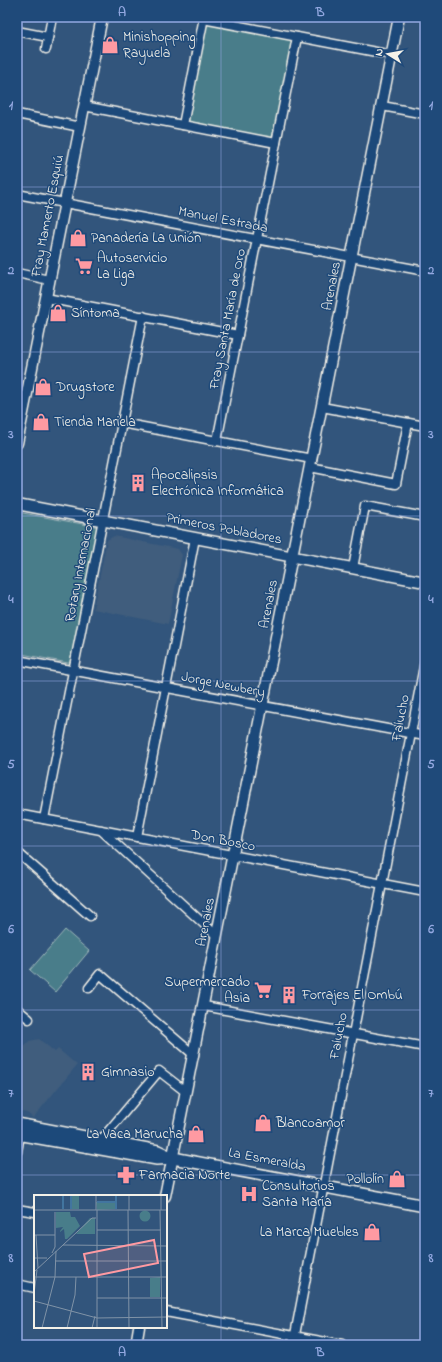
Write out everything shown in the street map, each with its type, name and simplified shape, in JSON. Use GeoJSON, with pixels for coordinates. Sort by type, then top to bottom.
{"type":"FeatureCollection","features":[{"type":"Feature","properties":{"kind":"main road","name":"La Esmeralda"},"geometry":{"type":"LineString","coordinates":[[18,1131],[101,1140],[158,1151],[173,1158]]}},
{"type":"Feature","properties":{"kind":"main road","name":"La Esmeralda"},"geometry":{"type":"LineString","coordinates":[[18,1131],[156,1159],[173,1158],[425,1206]]}},
{"type":"Feature","properties":{"kind":"street"},"geometry":{"type":"LineString","coordinates":[[46,49],[52,17]]}},
{"type":"Feature","properties":{"kind":"street","name":"Fray Mamerto Esquiú"},"geometry":{"type":"LineString","coordinates":[[18,436],[102,17]]}},
{"type":"Feature","properties":{"kind":"street","name":"Arenales"},"geometry":{"type":"LineString","coordinates":[[165,1195],[204,1006],[399,17]]}},
{"type":"Feature","properties":{"kind":"street"},"geometry":{"type":"LineString","coordinates":[[183,125],[204,18],[392,55]]}},
{"type":"Feature","properties":{"kind":"street"},"geometry":{"type":"LineString","coordinates":[[17,31],[48,37]]}},
{"type":"Feature","properties":{"kind":"street","name":"Fray Santa María de Oro"},"geometry":{"type":"LineString","coordinates":[[217,441],[297,37]]}},
{"type":"Feature","properties":{"kind":"street"},"geometry":{"type":"LineString","coordinates":[[84,106],[276,142]]}},
{"type":"Feature","properties":{"kind":"street"},"geometry":{"type":"LineString","coordinates":[[382,106],[425,114]]}},
{"type":"Feature","properties":{"kind":"street"},"geometry":{"type":"LineString","coordinates":[[17,114],[80,127]]}},
{"type":"Feature","properties":{"kind":"street","name":"Manuel Estrada"},"geometry":{"type":"LineString","coordinates":[[17,194],[425,271]]}},
{"type":"Feature","properties":{"kind":"street"},"geometry":{"type":"LineString","coordinates":[[17,274],[49,280]]}},
{"type":"Feature","properties":{"kind":"street"},"geometry":{"type":"LineString","coordinates":[[46,298],[238,335]]}},
{"type":"Feature","properties":{"kind":"street","name":"Rotary Internacional"},"geometry":{"type":"LineString","coordinates":[[44,819],[143,316]]}},
{"type":"Feature","properties":{"kind":"street"},"geometry":{"type":"LineString","coordinates":[[322,407],[425,426]]}},
{"type":"Feature","properties":{"kind":"street"},"geometry":{"type":"LineString","coordinates":[[122,423],[217,441],[396,484],[408,423]]}},
{"type":"Feature","properties":{"kind":"street","name":"Primeros Pobladores"},"geometry":{"type":"LineString","coordinates":[[17,504],[425,582]]}},
{"type":"Feature","properties":{"kind":"street"},"geometry":{"type":"LineString","coordinates":[[353,568],[365,506],[425,517]]}},
{"type":"Feature","properties":{"kind":"street"},"geometry":{"type":"LineString","coordinates":[[137,837],[195,538]]}},
{"type":"Feature","properties":{"kind":"street","name":"Jorge Newbery"},"geometry":{"type":"LineString","coordinates":[[17,660],[425,736]]}},
{"type":"Feature","properties":{"kind":"street","name":"Falucho"},"geometry":{"type":"LineString","coordinates":[[293,1345],[425,661]]}},
{"type":"Feature","properties":{"kind":"street","name":"Don Bosco"},"geometry":{"type":"LineString","coordinates":[[17,814],[425,892]]}},
{"type":"Feature","properties":{"kind":"street"},"geometry":{"type":"LineString","coordinates":[[101,830],[217,936]]}},
{"type":"Feature","properties":{"kind":"street"},"geometry":{"type":"LineString","coordinates":[[17,852],[90,916]]}},
{"type":"Feature","properties":{"kind":"street"},"geometry":{"type":"LineString","coordinates":[[89,988],[100,974],[194,1055]]}},
{"type":"Feature","properties":{"kind":"street"},"geometry":{"type":"LineString","coordinates":[[204,1006],[425,1048]]}},
{"type":"Feature","properties":{"kind":"street"},"geometry":{"type":"LineString","coordinates":[[17,1009],[28,1019]]}},
{"type":"Feature","properties":{"kind":"street"},"geometry":{"type":"LineString","coordinates":[[101,1140],[159,1071],[186,1092]]}},
{"type":"Feature","properties":{"kind":"street"},"geometry":{"type":"LineString","coordinates":[[17,1152],[18,1131]]}},
{"type":"Feature","properties":{"kind":"street"},"geometry":{"type":"LineString","coordinates":[[17,1209],[34,1212]]}},
{"type":"Feature","properties":{"kind":"street"},"geometry":{"type":"LineString","coordinates":[[17,1284],[34,1288]]}},
{"type":"Feature","properties":{"kind":"street"},"geometry":{"type":"LineString","coordinates":[[167,1312],[342,1345]]}},
{"type":"Feature","properties":{"kind":"street"},"geometry":{"type":"LineString","coordinates":[[136,1345],[139,1328]]}},
{"type":"Feature","properties":{"kind":"shaded area"},"geometry":{"type":"Polygon","coordinates":[[[114,536],[178,549],[182,555],[168,624],[93,609],[107,540],[114,536]]]}},
{"type":"Feature","properties":{"kind":"shaded area"},"geometry":{"type":"Polygon","coordinates":[[[39,1039],[55,1052],[58,1049],[77,1065],[33,1118],[27,1113],[17,1111],[17,1050],[22,1049],[29,1041],[39,1039]]]}},
{"type":"Feature","properties":{"kind":"green space"},"geometry":{"type":"Polygon","coordinates":[[[207,22],[296,39],[276,139],[187,121],[207,22]]]}},
{"type":"Feature","properties":{"kind":"green space"},"geometry":{"type":"Polygon","coordinates":[[[17,512],[99,527],[73,664],[17,653],[17,512]]]}},
{"type":"Feature","properties":{"kind":"green space"},"geometry":{"type":"Polygon","coordinates":[[[65,930],[89,951],[55,992],[30,970],[65,930]]]}},
{"type":"Feature","properties":{"kind":"place","name":"Minishopping Rayuela"},"geometry":{"type":"Point","coordinates":[110,45]}},
{"type":"Feature","properties":{"kind":"place","name":"Panadería La Unión"},"geometry":{"type":"Point","coordinates":[78,238]}},
{"type":"Feature","properties":{"kind":"place","name":"Autoservicio La Liga"},"geometry":{"type":"Point","coordinates":[84,266]}},
{"type":"Feature","properties":{"kind":"place","name":"Síntoma"},"geometry":{"type":"Point","coordinates":[58,313]}},
{"type":"Feature","properties":{"kind":"place","name":"Drugstore"},"geometry":{"type":"Point","coordinates":[43,387]}},
{"type":"Feature","properties":{"kind":"place","name":"Tienda Mariela"},"geometry":{"type":"Point","coordinates":[41,422]}},
{"type":"Feature","properties":{"kind":"place","name":"Apocalipsis Electrónica Informática"},"geometry":{"type":"Point","coordinates":[138,483]}},
{"type":"Feature","properties":{"kind":"place","name":"Supermercado Asia"},"geometry":{"type":"Point","coordinates":[263,990]}},
{"type":"Feature","properties":{"kind":"place","name":"Forrajes El Ombú"},"geometry":{"type":"Point","coordinates":[289,995]}},
{"type":"Feature","properties":{"kind":"place","name":"Gimnasio"},"geometry":{"type":"Point","coordinates":[88,1072]}},
{"type":"Feature","properties":{"kind":"place","name":"Blancoamor"},"geometry":{"type":"Point","coordinates":[263,1123]}},
{"type":"Feature","properties":{"kind":"place","name":"La Vaca Marucha"},"geometry":{"type":"Point","coordinates":[196,1134]}},
{"type":"Feature","properties":{"kind":"place","name":"Farmacia Norte"},"geometry":{"type":"Point","coordinates":[126,1175]}},
{"type":"Feature","properties":{"kind":"place","name":"Pollolín"},"geometry":{"type":"Point","coordinates":[397,1179]}},
{"type":"Feature","properties":{"kind":"place","name":"Consultorios Santa María"},"geometry":{"type":"Point","coordinates":[249,1194]}},
{"type":"Feature","properties":{"kind":"place","name":"La Marca Muebles"},"geometry":{"type":"Point","coordinates":[372,1232]}}]}
